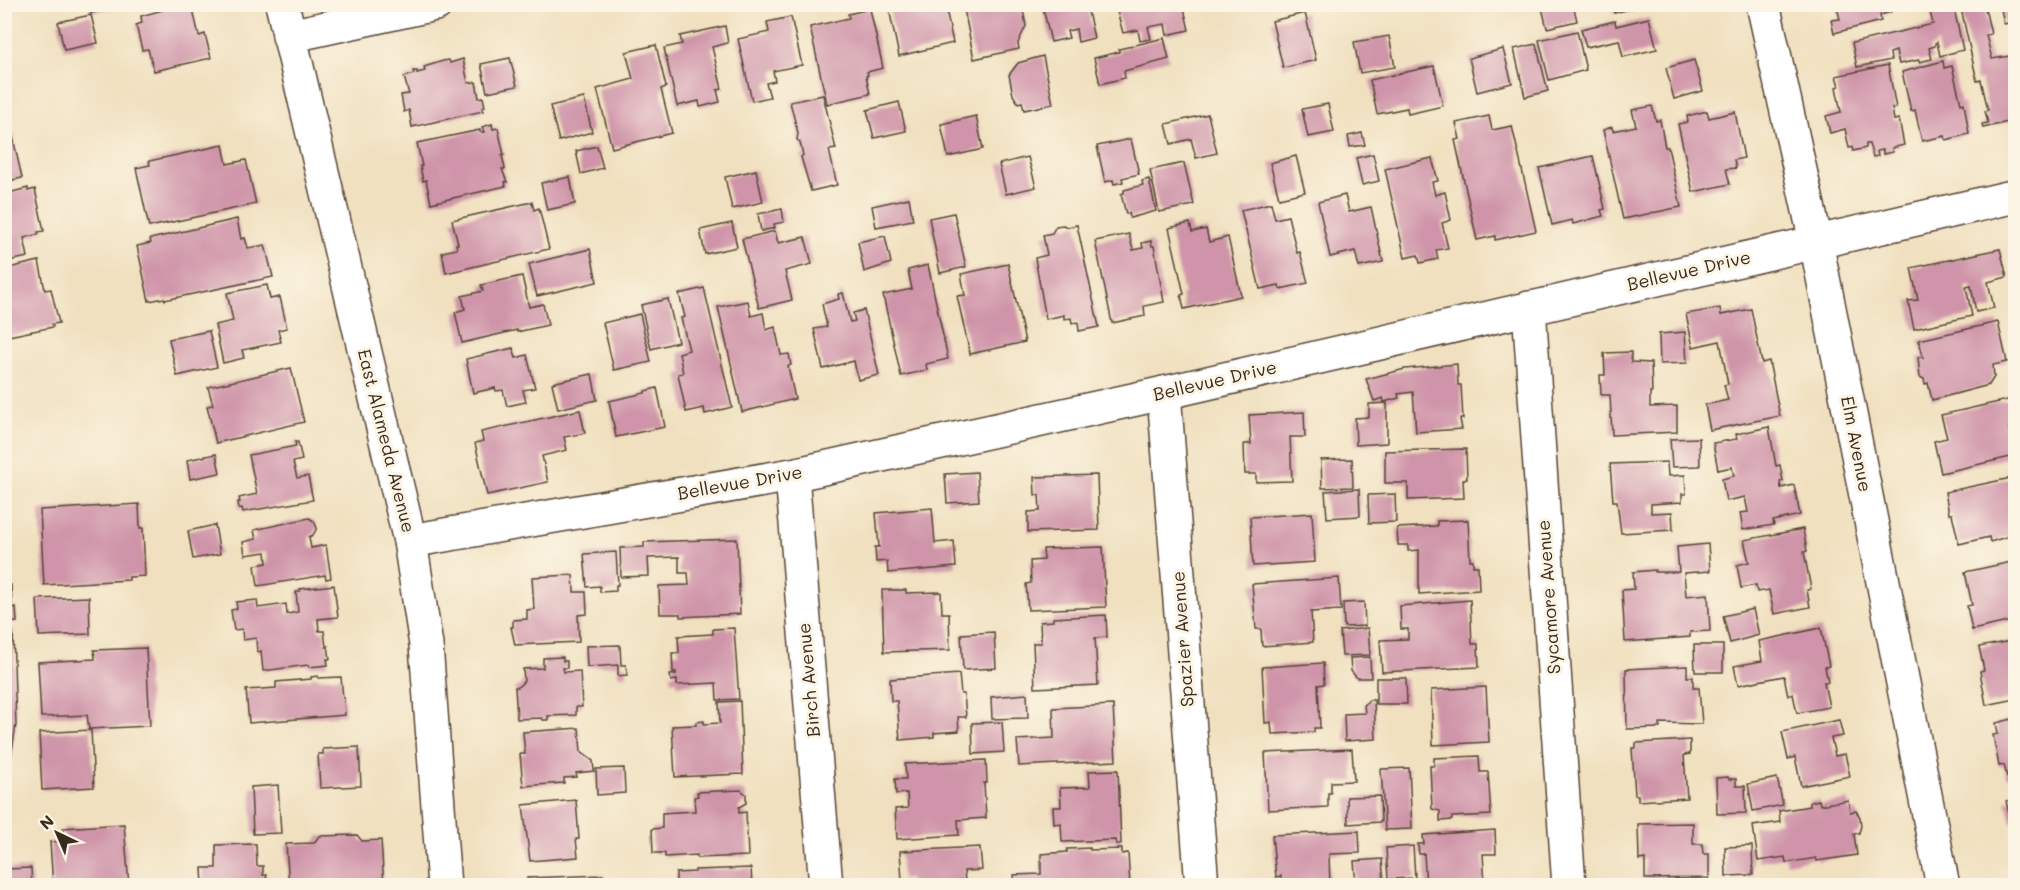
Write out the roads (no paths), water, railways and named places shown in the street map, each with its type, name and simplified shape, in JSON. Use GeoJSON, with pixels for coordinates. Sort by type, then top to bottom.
{"type":"FeatureCollection","features":[{"type":"Feature","properties":{"kind":"street","name":"East Alameda Avenue"},"geometry":{"type":"LineString","coordinates":[[282,4],[410,541],[426,645],[444,885]]}},
{"type":"Feature","properties":{"kind":"street"},"geometry":{"type":"LineString","coordinates":[[289,36],[436,4]]}},
{"type":"Feature","properties":{"kind":"street","name":"Elm Avenue"},"geometry":{"type":"LineString","coordinates":[[1763,4],[1816,242],[1943,885]]}},
{"type":"Feature","properties":{"kind":"street","name":"Bellevue Drive"},"geometry":{"type":"LineString","coordinates":[[410,541],[792,475],[1164,393],[2016,196]]}},
{"type":"Feature","properties":{"kind":"street","name":"Sycamore Avenue"},"geometry":{"type":"LineString","coordinates":[[1529,308],[1569,885]]}},
{"type":"Feature","properties":{"kind":"street","name":"Spazier Avenue"},"geometry":{"type":"LineString","coordinates":[[1164,393],[1202,885]]}},
{"type":"Feature","properties":{"kind":"street","name":"Birch Avenue"},"geometry":{"type":"LineString","coordinates":[[792,475],[826,885]]}}]}
